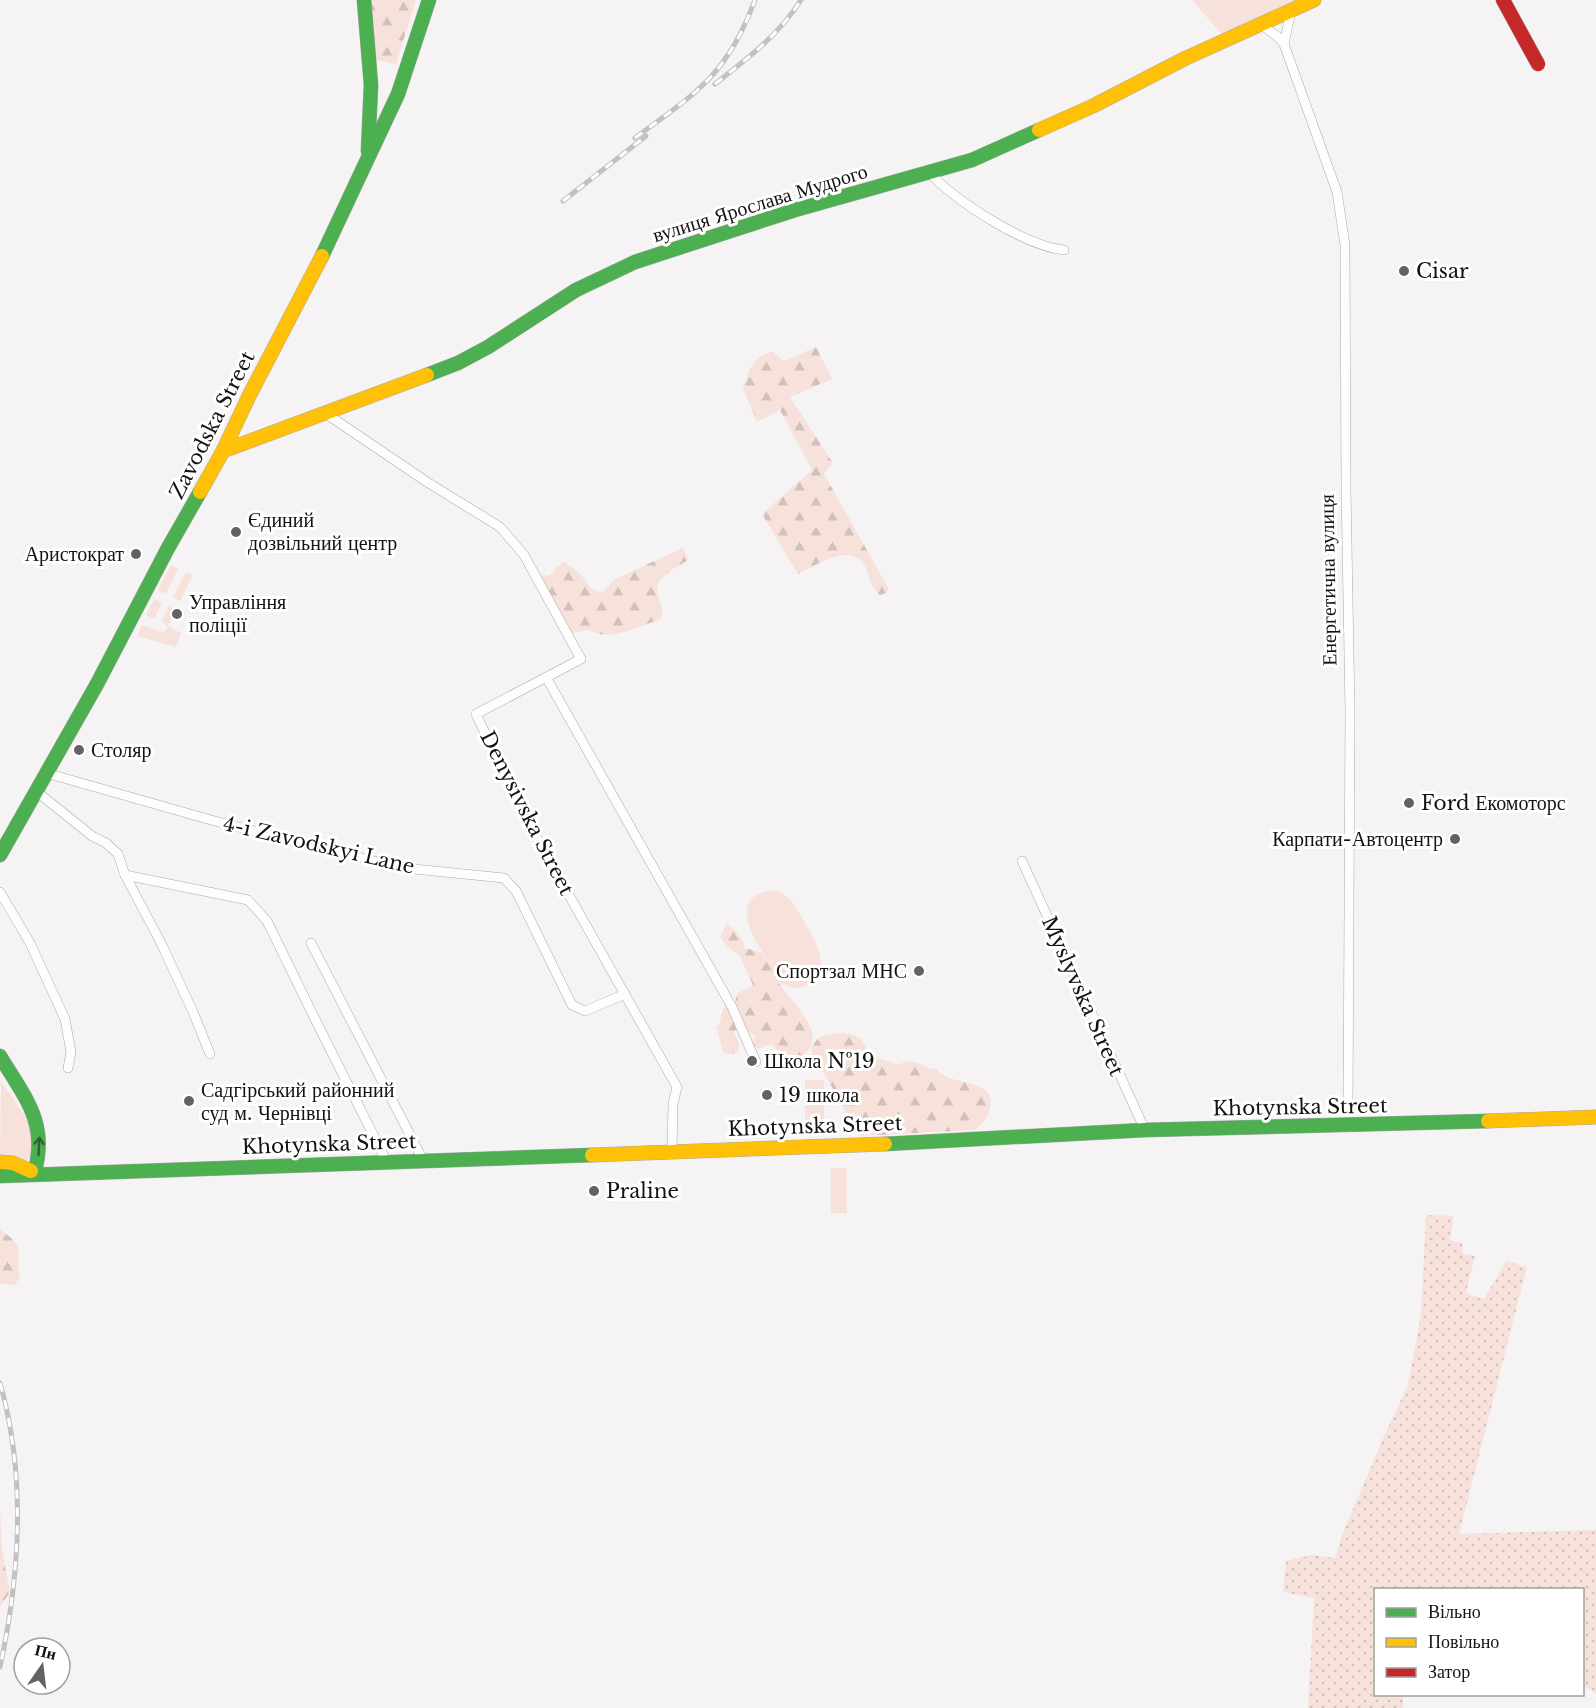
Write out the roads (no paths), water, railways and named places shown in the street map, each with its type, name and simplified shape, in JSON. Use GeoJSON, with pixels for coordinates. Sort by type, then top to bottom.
{"type":"FeatureCollection","features":[{"type":"Feature","properties":{"kind":"main road"},"geometry":{"type":"LineString","coordinates":[[364,0],[370,85],[368,160]]}},
{"type":"Feature","properties":{"kind":"main road","name":"Zavodska Street"},"geometry":{"type":"LineString","coordinates":[[0,855],[97,684],[168,548],[223,451],[319,262],[398,94],[429,0]]}},
{"type":"Feature","properties":{"kind":"main road","name":"вулиця Ярослава Мудрого"},"geometry":{"type":"LineString","coordinates":[[223,451],[458,363],[488,347],[576,290],[635,262],[795,210],[972,160],[1093,106],[1184,59],[1314,0]]}},
{"type":"Feature","properties":{"kind":"main road"},"geometry":{"type":"LineString","coordinates":[[1503,0],[1538,64]]}},
{"type":"Feature","properties":{"kind":"main road"},"geometry":{"type":"LineString","coordinates":[[370,85],[380,98],[388,99],[398,94]]}},
{"type":"Feature","properties":{"kind":"main road"},"geometry":{"type":"LineString","coordinates":[[0,1056],[40,1133],[40,1148],[34,1174]]}},
{"type":"Feature","properties":{"kind":"main road","name":"Енергетична вулиця"},"geometry":{"type":"LineString","coordinates":[[1348,1111],[1348,1126]]}},
{"type":"Feature","properties":{"kind":"main road","name":"Khotynska Street"},"geometry":{"type":"LineString","coordinates":[[0,1176],[912,1143],[1145,1130],[1348,1126],[1596,1117]]}},
{"type":"Feature","properties":{"kind":"main road","name":"Khotynska Street"},"geometry":{"type":"LineString","coordinates":[[0,1162],[13,1163],[34,1174]]}},
{"type":"Feature","properties":{"kind":"street"},"geometry":{"type":"LineString","coordinates":[[1284,44],[1291,11]]}},
{"type":"Feature","properties":{"kind":"street"},"geometry":{"type":"LineString","coordinates":[[1260,24],[1284,44]]}},
{"type":"Feature","properties":{"kind":"street","name":"Енергетична вулиця"},"geometry":{"type":"LineString","coordinates":[[1284,44],[1337,192],[1346,245],[1346,488],[1350,710],[1348,1111]]}},
{"type":"Feature","properties":{"kind":"street"},"geometry":{"type":"LineString","coordinates":[[929,172],[943,187],[989,218],[1049,249],[1064,250]]}},
{"type":"Feature","properties":{"kind":"street","name":"Denysivska Street"},"geometry":{"type":"LineString","coordinates":[[325,413],[427,482],[500,527],[524,555],[581,659],[476,714],[525,817],[677,1087],[673,1104],[672,1151]]}},
{"type":"Feature","properties":{"kind":"street"},"geometry":{"type":"LineString","coordinates":[[546,677],[732,1007],[756,1062]]}},
{"type":"Feature","properties":{"kind":"street","name":"4-i Zavodskyi Lane"},"geometry":{"type":"LineString","coordinates":[[46,773],[211,820],[404,868],[504,878],[516,891],[572,1005],[585,1011],[625,994]]}},
{"type":"Feature","properties":{"kind":"street"},"geometry":{"type":"LineString","coordinates":[[36,791],[118,854],[125,875],[193,1011],[210,1054]]}},
{"type":"Feature","properties":{"kind":"street","name":"Myslyvska Street"},"geometry":{"type":"LineString","coordinates":[[1022,861],[1145,1130]]}},
{"type":"Feature","properties":{"kind":"street"},"geometry":{"type":"LineString","coordinates":[[125,875],[248,900],[258,909],[267,921],[387,1162]]}},
{"type":"Feature","properties":{"kind":"street"},"geometry":{"type":"LineString","coordinates":[[0,892],[30,942],[65,1019],[71,1052],[68,1068]]}},
{"type":"Feature","properties":{"kind":"street"},"geometry":{"type":"LineString","coordinates":[[311,943],[423,1160]]}},
{"type":"Feature","properties":{"kind":"railway"},"geometry":{"type":"LineString","coordinates":[[635,138],[682,103],[714,73],[737,40],[755,0]]}},
{"type":"Feature","properties":{"kind":"railway"},"geometry":{"type":"LineString","coordinates":[[715,84],[773,35],[801,0]]}},
{"type":"Feature","properties":{"kind":"railway"},"geometry":{"type":"LineString","coordinates":[[563,201],[646,136]]}},
{"type":"Feature","properties":{"kind":"railway"},"geometry":{"type":"LineString","coordinates":[[0,1383],[14,1453],[17,1489],[16,1561],[0,1667]]}},
{"type":"Feature","properties":{"kind":"place","name":"Cisar"},"geometry":{"type":"Point","coordinates":[1404,271]}},
{"type":"Feature","properties":{"kind":"place","name":"Єдиний дозвільний центр"},"geometry":{"type":"Point","coordinates":[236,532]}},
{"type":"Feature","properties":{"kind":"place","name":"Аристократ"},"geometry":{"type":"Point","coordinates":[136,554]}},
{"type":"Feature","properties":{"kind":"place","name":"Управління поліції"},"geometry":{"type":"Point","coordinates":[177,614]}},
{"type":"Feature","properties":{"kind":"place","name":"Столяр"},"geometry":{"type":"Point","coordinates":[79,750]}},
{"type":"Feature","properties":{"kind":"place","name":"Ford Екомоторс"},"geometry":{"type":"Point","coordinates":[1409,803]}},
{"type":"Feature","properties":{"kind":"place","name":"Карпати-Автоцентр"},"geometry":{"type":"Point","coordinates":[1455,839]}},
{"type":"Feature","properties":{"kind":"place","name":"Спортзал МНС"},"geometry":{"type":"Point","coordinates":[919,971]}},
{"type":"Feature","properties":{"kind":"place","name":"Школа №19"},"geometry":{"type":"Point","coordinates":[752,1061]}},
{"type":"Feature","properties":{"kind":"place","name":"19 школа"},"geometry":{"type":"Point","coordinates":[767,1095]}},
{"type":"Feature","properties":{"kind":"place","name":"Садгірський районний суд м. Чернівці"},"geometry":{"type":"Point","coordinates":[189,1101]}},
{"type":"Feature","properties":{"kind":"place","name":"Praline"},"geometry":{"type":"Point","coordinates":[594,1191]}}]}
